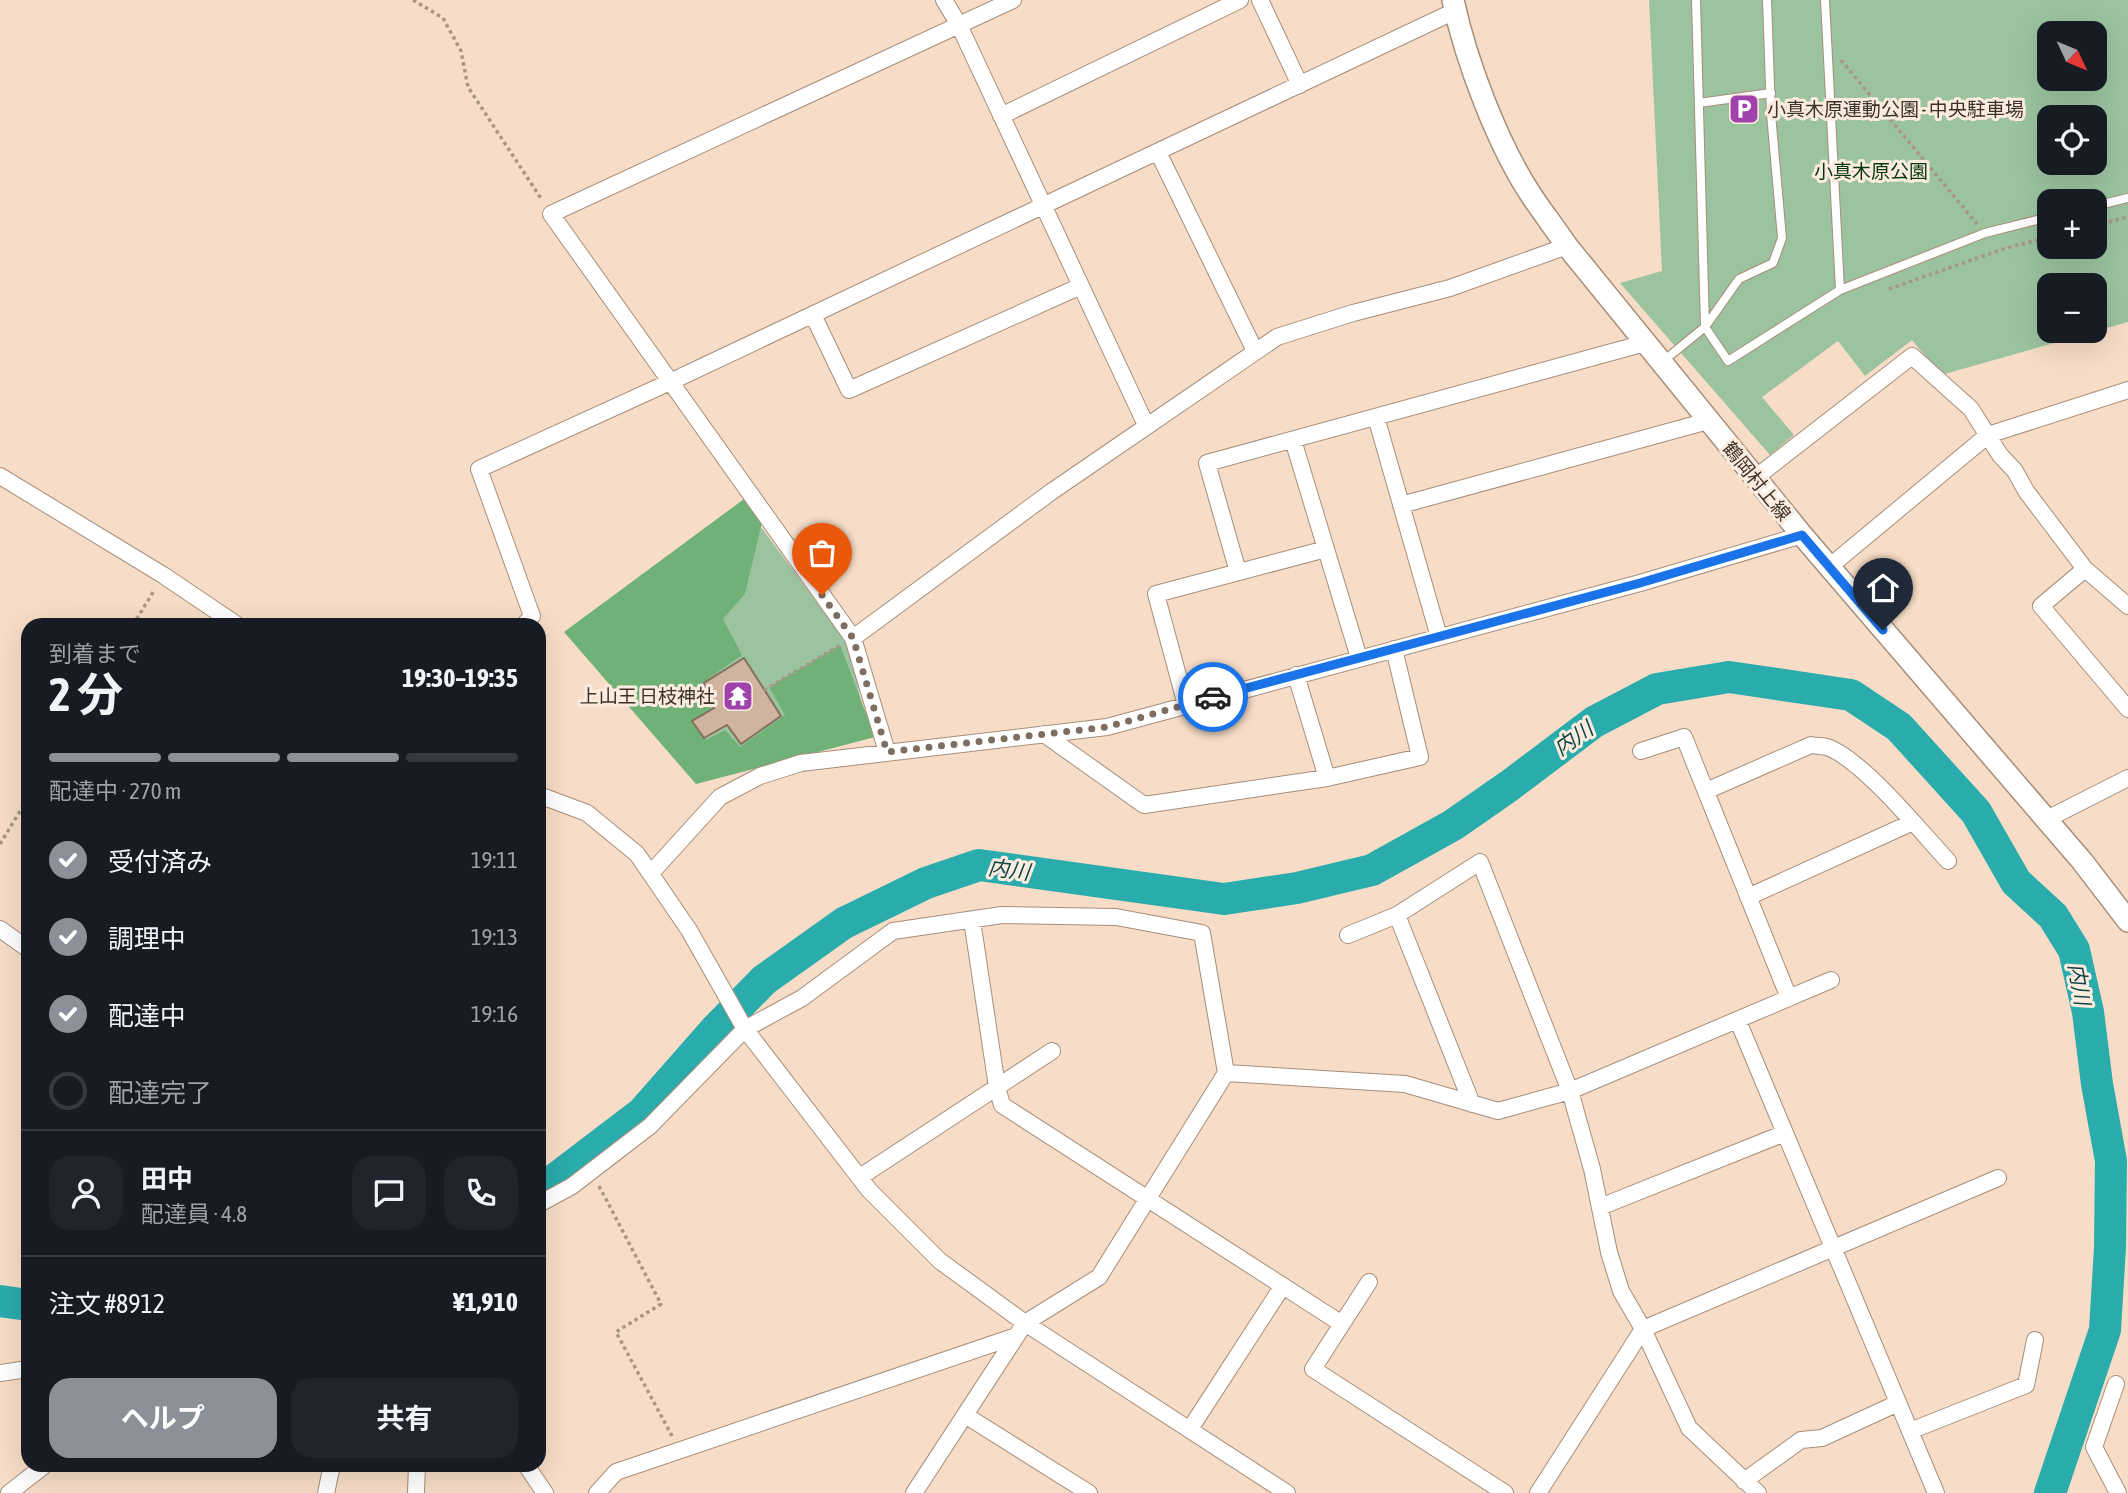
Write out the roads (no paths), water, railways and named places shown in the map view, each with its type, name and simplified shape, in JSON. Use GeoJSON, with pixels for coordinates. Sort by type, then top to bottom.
{"type":"FeatureCollection","features":[{"type":"Feature","properties":{"kind":"main road","name":"鶴岡村上線"},"geometry":{"type":"LineString","coordinates":[[1454,6],[1459,28],[1497,132],[1531,196],[1567,246],[1802,535],[2082,861],[2128,921]]}},
{"type":"Feature","properties":{"kind":"street"},"geometry":{"type":"LineString","coordinates":[[944,0],[959,25],[1146,425]]}},
{"type":"Feature","properties":{"kind":"street"},"geometry":{"type":"LineString","coordinates":[[887,752],[853,638],[551,214],[1013,0]]}},
{"type":"Feature","properties":{"kind":"street"},"geometry":{"type":"LineString","coordinates":[[1001,116],[1240,0]]}},
{"type":"Feature","properties":{"kind":"street"},"geometry":{"type":"LineString","coordinates":[[1260,0],[1300,85]]}},
{"type":"Feature","properties":{"kind":"street"},"geometry":{"type":"LineString","coordinates":[[529,618],[531,615],[479,469],[670,382],[1300,85],[1454,6]]}},
{"type":"Feature","properties":{"kind":"street"},"geometry":{"type":"LineString","coordinates":[[1158,152],[1255,351]]}},
{"type":"Feature","properties":{"kind":"street"},"geometry":{"type":"LineString","coordinates":[[853,638],[1146,425],[1277,337],[1353,313],[1450,288],[1567,246]]}},
{"type":"Feature","properties":{"kind":"street"},"geometry":{"type":"LineString","coordinates":[[813,315],[849,390],[1081,286]]}},
{"type":"Feature","properties":{"kind":"street"},"geometry":{"type":"LineString","coordinates":[[1238,572],[1207,463],[1645,343]]}},
{"type":"Feature","properties":{"kind":"street"},"geometry":{"type":"LineString","coordinates":[[1755,478],[1912,356],[1971,409],[2000,455],[2015,471],[2026,491],[2085,569],[2128,606]]}},
{"type":"Feature","properties":{"kind":"street"},"geometry":{"type":"LineString","coordinates":[[1829,567],[1988,435],[2128,390]]}},
{"type":"Feature","properties":{"kind":"street"},"geometry":{"type":"LineString","coordinates":[[1376,417],[1439,637]]}},
{"type":"Feature","properties":{"kind":"street"},"geometry":{"type":"LineString","coordinates":[[1401,505],[1708,421]]}},
{"type":"Feature","properties":{"kind":"street"},"geometry":{"type":"LineString","coordinates":[[1293,440],[1359,658]]}},
{"type":"Feature","properties":{"kind":"street"},"geometry":{"type":"LineString","coordinates":[[0,476],[163,575],[227,618]]}},
{"type":"Feature","properties":{"kind":"street"},"geometry":{"type":"LineString","coordinates":[[651,873],[720,797],[761,776],[801,763],[1107,727],[1640,583],[1802,535]]}},
{"type":"Feature","properties":{"kind":"street"},"geometry":{"type":"LineString","coordinates":[[1186,705],[1156,594],[1326,549]]}},
{"type":"Feature","properties":{"kind":"street"},"geometry":{"type":"LineString","coordinates":[[2085,569],[2041,606],[2128,709]]}},
{"type":"Feature","properties":{"kind":"street"},"geometry":{"type":"LineString","coordinates":[[1044,734],[1144,806],[1327,778],[1420,757],[1394,649]]}},
{"type":"Feature","properties":{"kind":"street"},"geometry":{"type":"LineString","coordinates":[[1296,675],[1327,778]]}},
{"type":"Feature","properties":{"kind":"street"},"geometry":{"type":"LineString","coordinates":[[1641,751],[1684,737],[1789,998]]}},
{"type":"Feature","properties":{"kind":"street"},"geometry":{"type":"LineString","coordinates":[[1706,791],[1811,746],[1828,747],[1852,762],[1892,799],[1948,861]]}},
{"type":"Feature","properties":{"kind":"street"},"geometry":{"type":"LineString","coordinates":[[2045,820],[2128,778]]}},
{"type":"Feature","properties":{"kind":"street"},"geometry":{"type":"LineString","coordinates":[[546,798],[587,813],[637,854],[689,930],[745,1029],[860,1177],[940,1261],[1021,1330],[1190,1429],[1287,1493]]}},
{"type":"Feature","properties":{"kind":"street"},"geometry":{"type":"LineString","coordinates":[[1748,897],[1913,822]]}},
{"type":"Feature","properties":{"kind":"street"},"geometry":{"type":"LineString","coordinates":[[1348,935],[1397,915],[1480,862],[1570,1091],[1620,1291],[1643,1329],[1689,1428],[1758,1493]]}},
{"type":"Feature","properties":{"kind":"street"},"geometry":{"type":"LineString","coordinates":[[546,1201],[591,1172],[650,1126],[745,1029],[802,998],[893,931],[1002,915],[1116,917],[1202,933],[1226,1073],[1099,1277],[1021,1330],[616,1472],[597,1493]]}},
{"type":"Feature","properties":{"kind":"street"},"geometry":{"type":"LineString","coordinates":[[1397,915],[1472,1104]]}},
{"type":"Feature","properties":{"kind":"street"},"geometry":{"type":"LineString","coordinates":[[972,920],[1002,1105],[1342,1324]]}},
{"type":"Feature","properties":{"kind":"street"},"geometry":{"type":"LineString","coordinates":[[0,929],[21,944]]}},
{"type":"Feature","properties":{"kind":"street"},"geometry":{"type":"LineString","coordinates":[[1226,1073],[1405,1084],[1498,1111],[1570,1091],[1831,980]]}},
{"type":"Feature","properties":{"kind":"street"},"geometry":{"type":"LineString","coordinates":[[1738,1021],[1936,1493]]}},
{"type":"Feature","properties":{"kind":"street"},"geometry":{"type":"LineString","coordinates":[[860,1177],[1052,1051]]}},
{"type":"Feature","properties":{"kind":"street"},"geometry":{"type":"LineString","coordinates":[[1600,1207],[1785,1133]]}},
{"type":"Feature","properties":{"kind":"street"},"geometry":{"type":"LineString","coordinates":[[1538,1493],[1643,1329],[1998,1178]]}},
{"type":"Feature","properties":{"kind":"street"},"geometry":{"type":"LineString","coordinates":[[1369,1282],[1313,1369],[1505,1493]]}},
{"type":"Feature","properties":{"kind":"street"},"geometry":{"type":"LineString","coordinates":[[1190,1429],[1282,1287]]}},
{"type":"Feature","properties":{"kind":"street"},"geometry":{"type":"LineString","coordinates":[[914,1493],[1021,1330]]}},
{"type":"Feature","properties":{"kind":"street"},"geometry":{"type":"LineString","coordinates":[[1910,1431],[2026,1385],[2035,1340]]}},
{"type":"Feature","properties":{"kind":"street"},"geometry":{"type":"LineString","coordinates":[[0,1373],[21,1370]]}},
{"type":"Feature","properties":{"kind":"street"},"geometry":{"type":"LineString","coordinates":[[2116,1384],[2094,1447],[2118,1493]]}},
{"type":"Feature","properties":{"kind":"street"},"geometry":{"type":"LineString","coordinates":[[1744,1480],[1801,1440],[1822,1438],[1898,1403]]}},
{"type":"Feature","properties":{"kind":"street"},"geometry":{"type":"LineString","coordinates":[[965,1415],[1089,1493]]}},
{"type":"Feature","properties":{"kind":"street"},"geometry":{"type":"LineString","coordinates":[[9,1493],[36,1472]]}},
{"type":"Feature","properties":{"kind":"street"},"geometry":{"type":"LineString","coordinates":[[326,1493],[330,1472]]}},
{"type":"Feature","properties":{"kind":"street"},"geometry":{"type":"LineString","coordinates":[[416,1493],[417,1472]]}},
{"type":"Feature","properties":{"kind":"street"},"geometry":{"type":"LineString","coordinates":[[531,1472],[545,1493]]}},
{"type":"Feature","properties":{"kind":"lane"},"geometry":{"type":"LineString","coordinates":[[1696,0],[1705,327],[1728,361],[1840,290],[1985,233],[2037,221]]}},
{"type":"Feature","properties":{"kind":"lane"},"geometry":{"type":"LineString","coordinates":[[1662,362],[1705,327],[1739,279],[1773,263],[1782,238],[1770,93],[1768,0]]}},
{"type":"Feature","properties":{"kind":"lane"},"geometry":{"type":"LineString","coordinates":[[1825,0],[1840,290]]}},
{"type":"Feature","properties":{"kind":"lane"},"geometry":{"type":"LineString","coordinates":[[1699,103],[1770,93]]}},
{"type":"Feature","properties":{"kind":"lane"},"geometry":{"type":"LineString","coordinates":[[2107,203],[2128,198]]}},
{"type":"Feature","properties":{"kind":"waterway","name":"内川"},"geometry":{"type":"LineString","coordinates":[[546,1184],[642,1113],[715,1030],[764,980],[844,923],[926,883],[979,865],[1224,899],[1297,888],[1372,870],[1453,825],[1594,722],[1657,689],[1729,677],[1851,695],[1899,727],[1976,812],[2016,882],[2053,916],[2074,950],[2088,1012],[2111,1161],[2110,1247],[2105,1330],[2050,1493]]}},
{"type":"Feature","properties":{"kind":"waterway","name":"内川"},"geometry":{"type":"LineString","coordinates":[[0,1301],[21,1304]]}},
{"type":"Feature","properties":{"kind":"place","name":"小真木原運動公園 - 中央駐車場"},"geometry":{"type":"Point","coordinates":[1744,109]}},
{"type":"Feature","properties":{"kind":"place","name":"上山王 日枝神社"},"geometry":{"type":"Point","coordinates":[738,696]}},
{"type":"Feature","properties":{"kind":"park label","name":"小真木原公園"},"geometry":{"type":"Point","coordinates":[1871,171]}}]}
